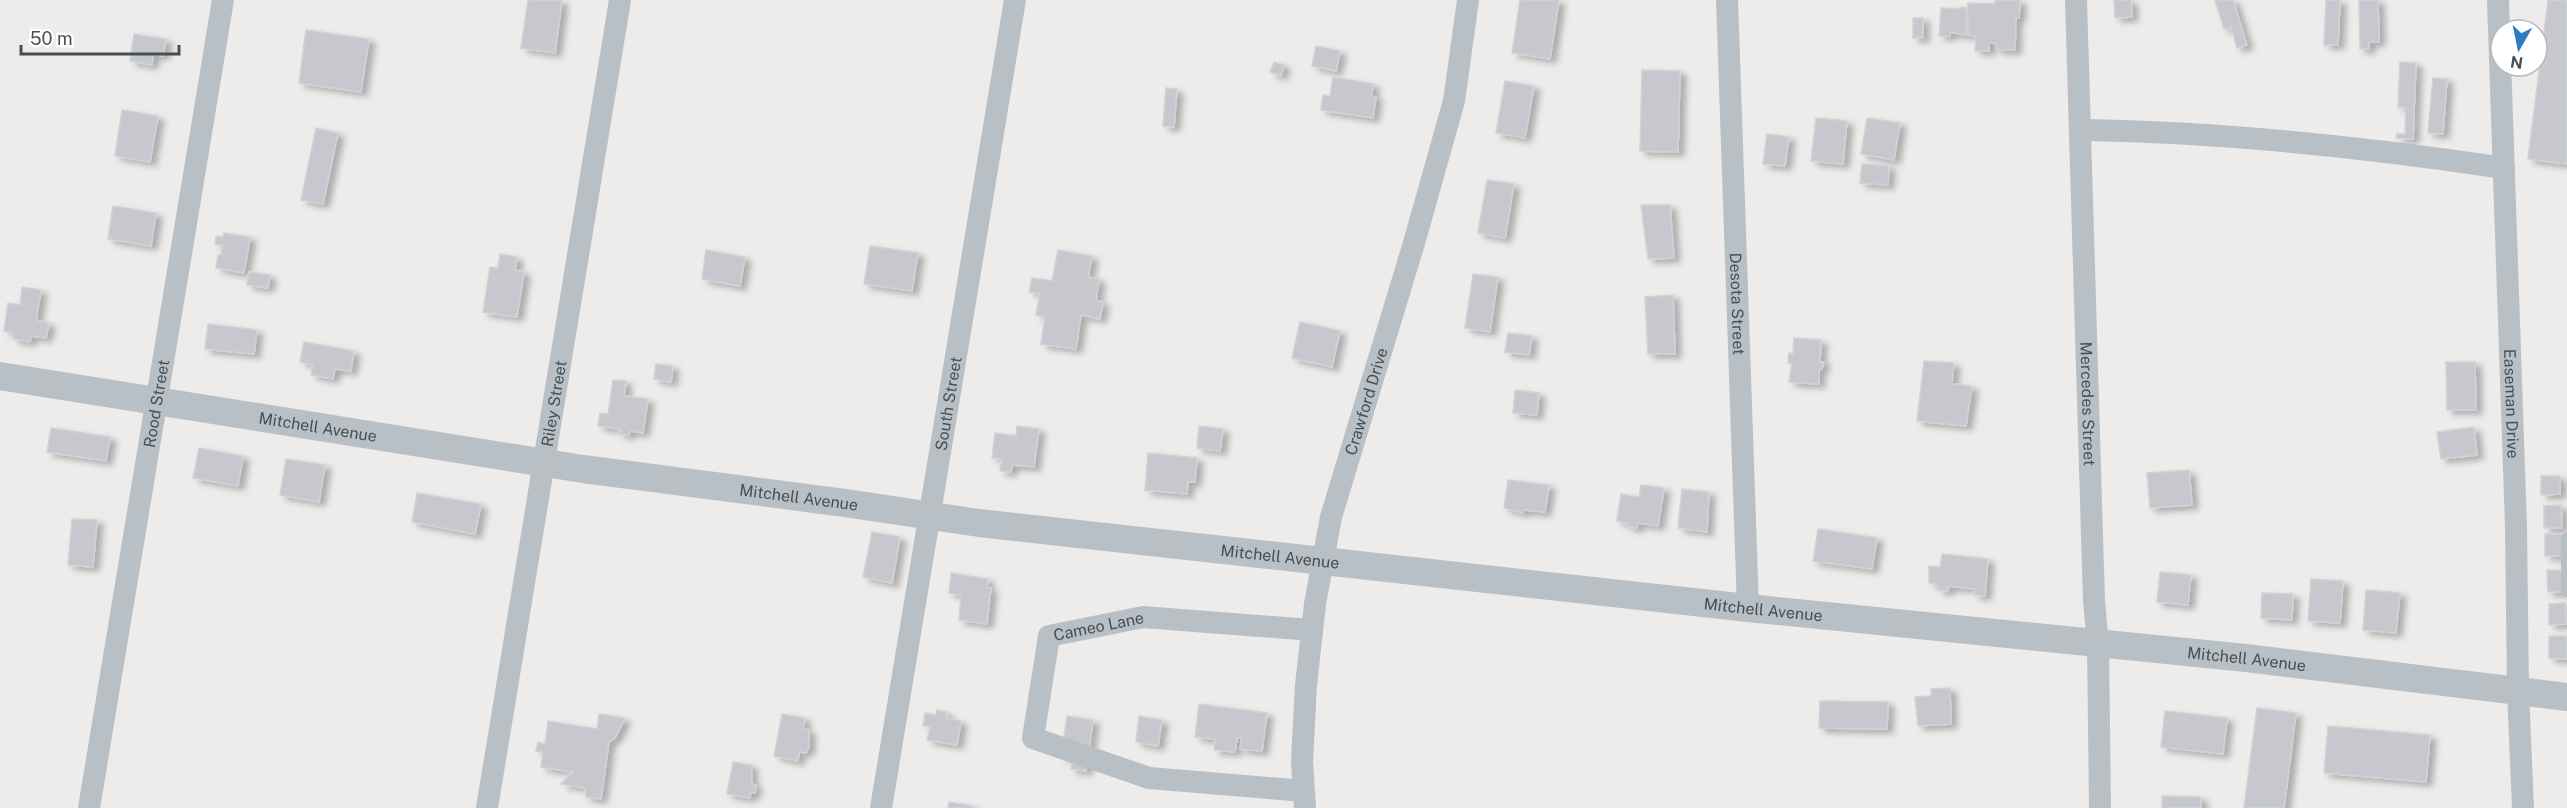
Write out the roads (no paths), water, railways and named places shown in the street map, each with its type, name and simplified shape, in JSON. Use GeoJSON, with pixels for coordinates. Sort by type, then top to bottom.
{"type":"FeatureCollection","features":[{"type":"Feature","properties":{"kind":"street","name":"Rood Street"},"geometry":{"type":"LineString","coordinates":[[89,808],[223,0]]}},
{"type":"Feature","properties":{"kind":"street","name":"Riley Street"},"geometry":{"type":"LineString","coordinates":[[487,808],[620,0]]}},
{"type":"Feature","properties":{"kind":"street","name":"South Street"},"geometry":{"type":"LineString","coordinates":[[881,808],[1015,0]]}},
{"type":"Feature","properties":{"kind":"street","name":"Crawford Drive"},"geometry":{"type":"LineString","coordinates":[[1304,800],[1302,761],[1312,630],[1331,517],[1414,243],[1454,101],[1468,0]]}},
{"type":"Feature","properties":{"kind":"street","name":"Desota Street"},"geometry":{"type":"LineString","coordinates":[[1727,0],[1748,608]]}},
{"type":"Feature","properties":{"kind":"street","name":"Mercedes Street"},"geometry":{"type":"LineString","coordinates":[[2076,0],[2094,602],[2098,644],[2100,808]]}},
{"type":"Feature","properties":{"kind":"street","name":"Easeman Drive"},"geometry":{"type":"LineString","coordinates":[[2498,0],[2523,808]]}},
{"type":"Feature","properties":{"kind":"street"},"geometry":{"type":"LineString","coordinates":[[2081,130],[2166,131],[2363,149],[2504,168]]}},
{"type":"Feature","properties":{"kind":"street","name":"Mitchell Avenue"},"geometry":{"type":"LineString","coordinates":[[0,376],[583,469],[844,503],[930,517],[1748,608],[2246,658],[2567,697]]}},
{"type":"Feature","properties":{"kind":"street","name":"Cameo Lane"},"geometry":{"type":"LineString","coordinates":[[1304,800],[1149,777],[1033,738],[1049,636],[1143,617],[1312,630]]}},
{"type":"Feature","properties":{"kind":"lane"},"geometry":{"type":"LineString","coordinates":[[2567,538],[2567,591]]}}]}
